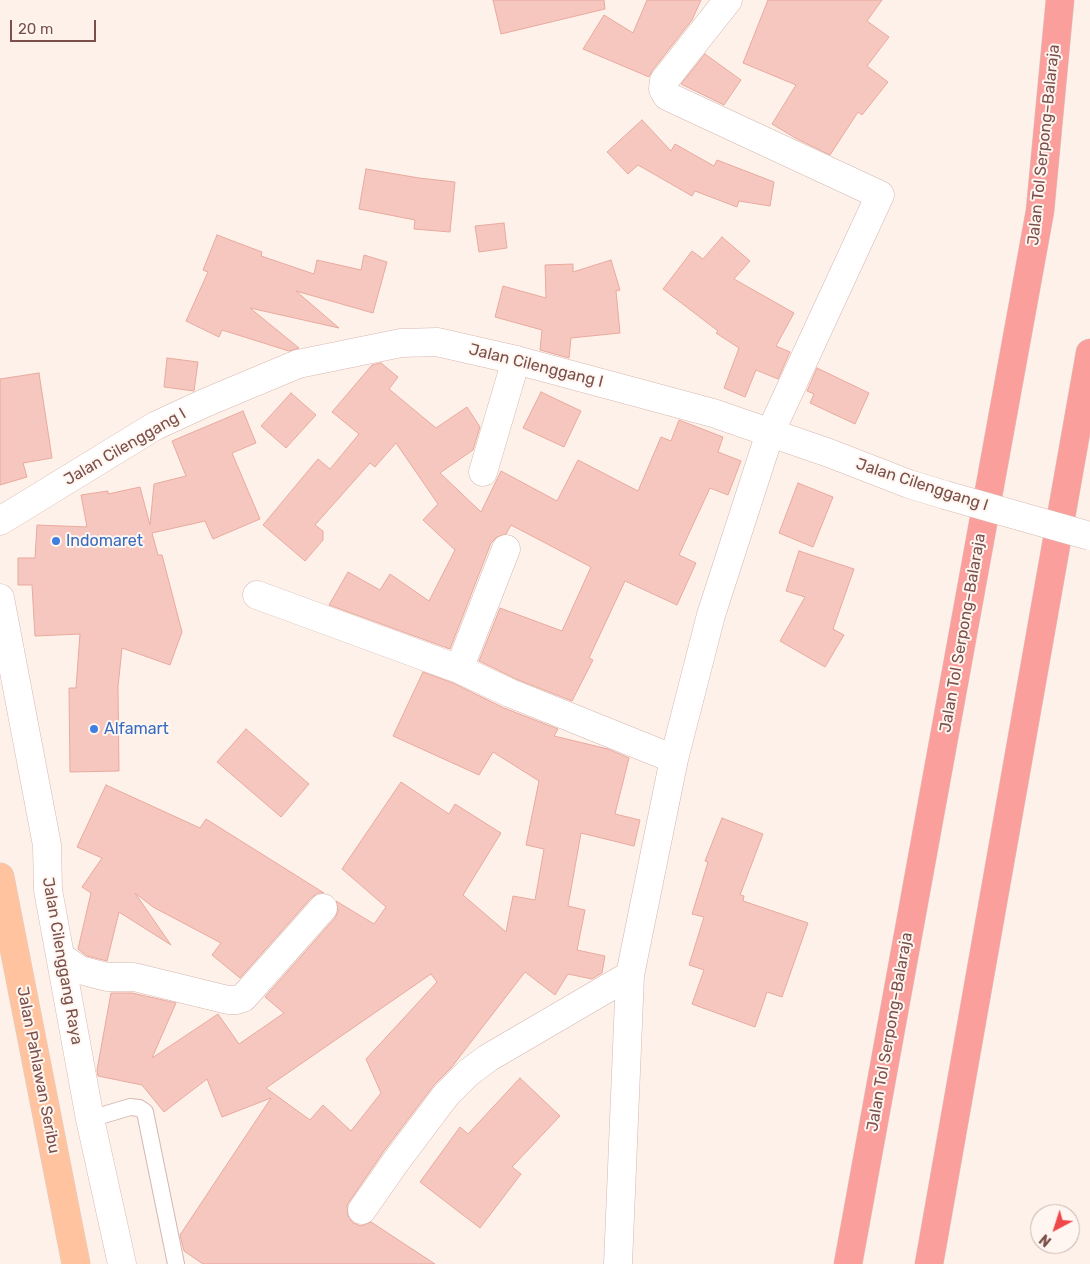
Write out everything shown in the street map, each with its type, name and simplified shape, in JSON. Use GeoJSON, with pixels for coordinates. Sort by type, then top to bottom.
{"type":"FeatureCollection","features":[{"type":"Feature","properties":{"kind":"highway","name":"Jalan Tol Serpong–Balaraja"},"geometry":{"type":"LineString","coordinates":[[848,1264],[1040,210],[1060,0]]}},
{"type":"Feature","properties":{"kind":"highway"},"geometry":{"type":"LineString","coordinates":[[929,1264],[1090,353]]}},
{"type":"Feature","properties":{"kind":"main road","name":"Jalan Pahlawan Seribu"},"geometry":{"type":"LineString","coordinates":[[0,877],[76,1264]]}},
{"type":"Feature","properties":{"kind":"street"},"geometry":{"type":"LineString","coordinates":[[618,1264],[630,975],[674,759],[712,615],[770,433],[880,195],[667,96],[663,89],[664,81],[728,0]]}},
{"type":"Feature","properties":{"kind":"street","name":"Jalan Cilenggang I"},"geometry":{"type":"LineString","coordinates":[[0,521],[155,426],[298,364],[401,343],[438,342],[516,360],[713,413],[829,453],[909,484],[1090,536]]}},
{"type":"Feature","properties":{"kind":"street"},"geometry":{"type":"LineString","coordinates":[[483,472],[516,360]]}},
{"type":"Feature","properties":{"kind":"street"},"geometry":{"type":"LineString","coordinates":[[459,669],[506,549]]}},
{"type":"Feature","properties":{"kind":"street"},"geometry":{"type":"LineString","coordinates":[[257,595],[459,669],[510,693],[674,759]]}},
{"type":"Feature","properties":{"kind":"street","name":"Jalan Cilenggang Raya"},"geometry":{"type":"LineString","coordinates":[[0,598],[47,844],[48,890],[90,1119],[122,1264]]}},
{"type":"Feature","properties":{"kind":"street"},"geometry":{"type":"LineString","coordinates":[[61,958],[80,970],[107,977],[134,977],[228,1000],[236,1000],[243,998],[323,908]]}},
{"type":"Feature","properties":{"kind":"street"},"geometry":{"type":"LineString","coordinates":[[362,1210],[446,1095],[468,1073],[488,1058],[526,1035],[630,975]]}},
{"type":"Feature","properties":{"kind":"lane"},"geometry":{"type":"LineString","coordinates":[[90,1119],[130,1107],[138,1108],[145,1112],[176,1264]]}},
{"type":"Feature","properties":{"kind":"building"},"geometry":{"type":"Polygon","coordinates":[[[493,0],[604,0],[605,9],[501,34],[493,0]]]}},
{"type":"Feature","properties":{"kind":"building"},"geometry":{"type":"Polygon","coordinates":[[[647,0],[701,0],[692,20],[649,77],[583,49],[604,15],[633,33],[647,0]]]}},
{"type":"Feature","properties":{"kind":"building"},"geometry":{"type":"Polygon","coordinates":[[[768,0],[882,0],[867,21],[889,37],[867,66],[888,82],[862,115],[858,112],[830,155],[772,124],[796,85],[743,63],[768,0]]]}},
{"type":"Feature","properties":{"kind":"building"},"geometry":{"type":"Polygon","coordinates":[[[705,54],[741,80],[724,105],[681,84],[705,54]]]}},
{"type":"Feature","properties":{"kind":"building"},"geometry":{"type":"Polygon","coordinates":[[[642,120],[671,151],[675,144],[714,166],[717,160],[774,182],[770,206],[739,201],[737,207],[695,191],[692,196],[638,165],[628,174],[607,152],[642,120]]]}},
{"type":"Feature","properties":{"kind":"building"},"geometry":{"type":"Polygon","coordinates":[[[366,169],[455,182],[450,232],[414,229],[415,220],[359,209],[366,169]]]}},
{"type":"Feature","properties":{"kind":"building"},"geometry":{"type":"Polygon","coordinates":[[[504,223],[507,248],[479,252],[475,226],[504,223]]]}},
{"type":"Feature","properties":{"kind":"building"},"geometry":{"type":"Polygon","coordinates":[[[217,235],[262,252],[261,256],[314,274],[317,260],[361,270],[364,255],[387,262],[373,313],[296,291],[339,328],[250,308],[299,348],[289,351],[222,330],[219,337],[186,321],[208,272],[203,270],[217,235]]]}},
{"type":"Feature","properties":{"kind":"building"},"geometry":{"type":"Polygon","coordinates":[[[722,237],[750,261],[734,279],[794,313],[776,346],[790,352],[778,379],[756,370],[745,397],[724,388],[739,348],[716,333],[718,331],[663,289],[692,251],[703,259],[722,237]]]}},
{"type":"Feature","properties":{"kind":"building"},"geometry":{"type":"Polygon","coordinates":[[[611,260],[620,290],[616,291],[620,333],[571,338],[569,358],[540,350],[542,330],[495,317],[503,286],[546,298],[545,265],[573,264],[573,272],[611,260]]]}},
{"type":"Feature","properties":{"kind":"building"},"geometry":{"type":"Polygon","coordinates":[[[167,358],[198,362],[194,391],[164,387],[167,358]]]}},
{"type":"Feature","properties":{"kind":"building"},"geometry":{"type":"Polygon","coordinates":[[[381,363],[398,377],[389,389],[436,428],[467,407],[480,427],[473,450],[440,473],[481,512],[501,471],[557,501],[578,460],[638,491],[661,437],[671,441],[679,420],[723,437],[718,452],[741,461],[728,495],[710,488],[679,555],[696,563],[677,605],[625,581],[589,658],[593,660],[572,701],[516,679],[479,661],[500,608],[562,631],[591,567],[511,525],[506,534],[497,537],[491,543],[450,649],[329,605],[348,572],[380,590],[390,574],[429,601],[455,550],[423,520],[438,504],[396,443],[375,467],[370,463],[315,525],[323,531],[323,540],[305,561],[263,525],[318,459],[330,469],[359,434],[332,412],[372,365],[381,363]]]}},
{"type":"Feature","properties":{"kind":"building"},"geometry":{"type":"Polygon","coordinates":[[[817,368],[869,393],[855,424],[810,403],[814,394],[807,391],[817,368]]]}},
{"type":"Feature","properties":{"kind":"building"},"geometry":{"type":"Polygon","coordinates":[[[39,373],[52,458],[23,463],[27,477],[0,485],[0,379],[39,373]]]}},
{"type":"Feature","properties":{"kind":"building"},"geometry":{"type":"Polygon","coordinates":[[[541,392],[581,411],[564,447],[523,428],[541,392]]]}},
{"type":"Feature","properties":{"kind":"building"},"geometry":{"type":"Polygon","coordinates":[[[291,393],[316,415],[286,448],[261,426],[291,393]]]}},
{"type":"Feature","properties":{"kind":"building"},"geometry":{"type":"Polygon","coordinates":[[[243,411],[256,443],[232,453],[260,519],[213,539],[205,521],[152,533],[158,555],[162,555],[182,632],[170,665],[122,648],[118,687],[119,771],[70,772],[69,688],[76,688],[80,634],[35,636],[32,585],[18,585],[18,558],[35,558],[37,525],[87,527],[81,495],[108,491],[108,494],[140,487],[150,525],[154,484],[186,476],[172,441],[243,411]]]}},
{"type":"Feature","properties":{"kind":"building"},"geometry":{"type":"Polygon","coordinates":[[[798,483],[833,497],[813,547],[779,533],[798,483]]]}},
{"type":"Feature","properties":{"kind":"building"},"geometry":{"type":"Polygon","coordinates":[[[799,551],[854,569],[833,629],[844,635],[825,667],[780,641],[805,597],[786,591],[799,551]]]}},
{"type":"Feature","properties":{"kind":"building"},"geometry":{"type":"Polygon","coordinates":[[[423,672],[453,683],[504,708],[558,729],[554,736],[608,749],[629,758],[615,814],[640,820],[634,846],[581,833],[568,906],[585,910],[577,950],[605,956],[602,973],[592,979],[568,974],[555,995],[525,972],[451,1068],[434,1085],[384,1151],[347,1205],[348,1216],[353,1223],[361,1226],[371,1222],[435,1264],[203,1264],[184,1251],[180,1235],[271,1098],[222,1117],[207,1079],[164,1112],[142,1085],[98,1076],[97,1070],[111,993],[132,993],[176,1003],[152,1058],[218,1014],[239,1044],[284,1013],[265,997],[335,918],[338,911],[336,901],[374,924],[386,907],[342,869],[401,782],[449,814],[455,804],[501,833],[463,895],[506,932],[513,896],[535,900],[544,849],[526,845],[539,781],[493,752],[479,775],[393,736],[423,672]],[[431,974],[266,1088],[310,1120],[323,1105],[351,1131],[381,1093],[366,1059],[437,982],[431,974]]]}},
{"type":"Feature","properties":{"kind":"building"},"geometry":{"type":"Polygon","coordinates":[[[246,729],[309,784],[281,817],[217,762],[246,729]]]}},
{"type":"Feature","properties":{"kind":"building"},"geometry":{"type":"Polygon","coordinates":[[[106,785],[200,828],[206,819],[324,893],[318,893],[311,898],[240,978],[212,955],[221,943],[153,907],[135,893],[171,945],[119,912],[107,961],[87,956],[78,949],[91,893],[82,887],[102,858],[77,847],[106,785]]]}},
{"type":"Feature","properties":{"kind":"building"},"geometry":{"type":"Polygon","coordinates":[[[722,818],[763,834],[740,895],[744,896],[743,901],[808,923],[782,997],[767,992],[755,1027],[692,1004],[704,970],[689,965],[704,917],[692,914],[708,862],[705,861],[722,818]]]}},
{"type":"Feature","properties":{"kind":"building"},"geometry":{"type":"Polygon","coordinates":[[[520,1078],[560,1116],[512,1167],[521,1174],[480,1228],[420,1182],[460,1127],[468,1134],[520,1078]]]}},
{"type":"Feature","properties":{"kind":"place","name":"Indomaret"},"geometry":{"type":"Point","coordinates":[56,541]}},
{"type":"Feature","properties":{"kind":"place","name":"Alfamart"},"geometry":{"type":"Point","coordinates":[94,729]}}]}
